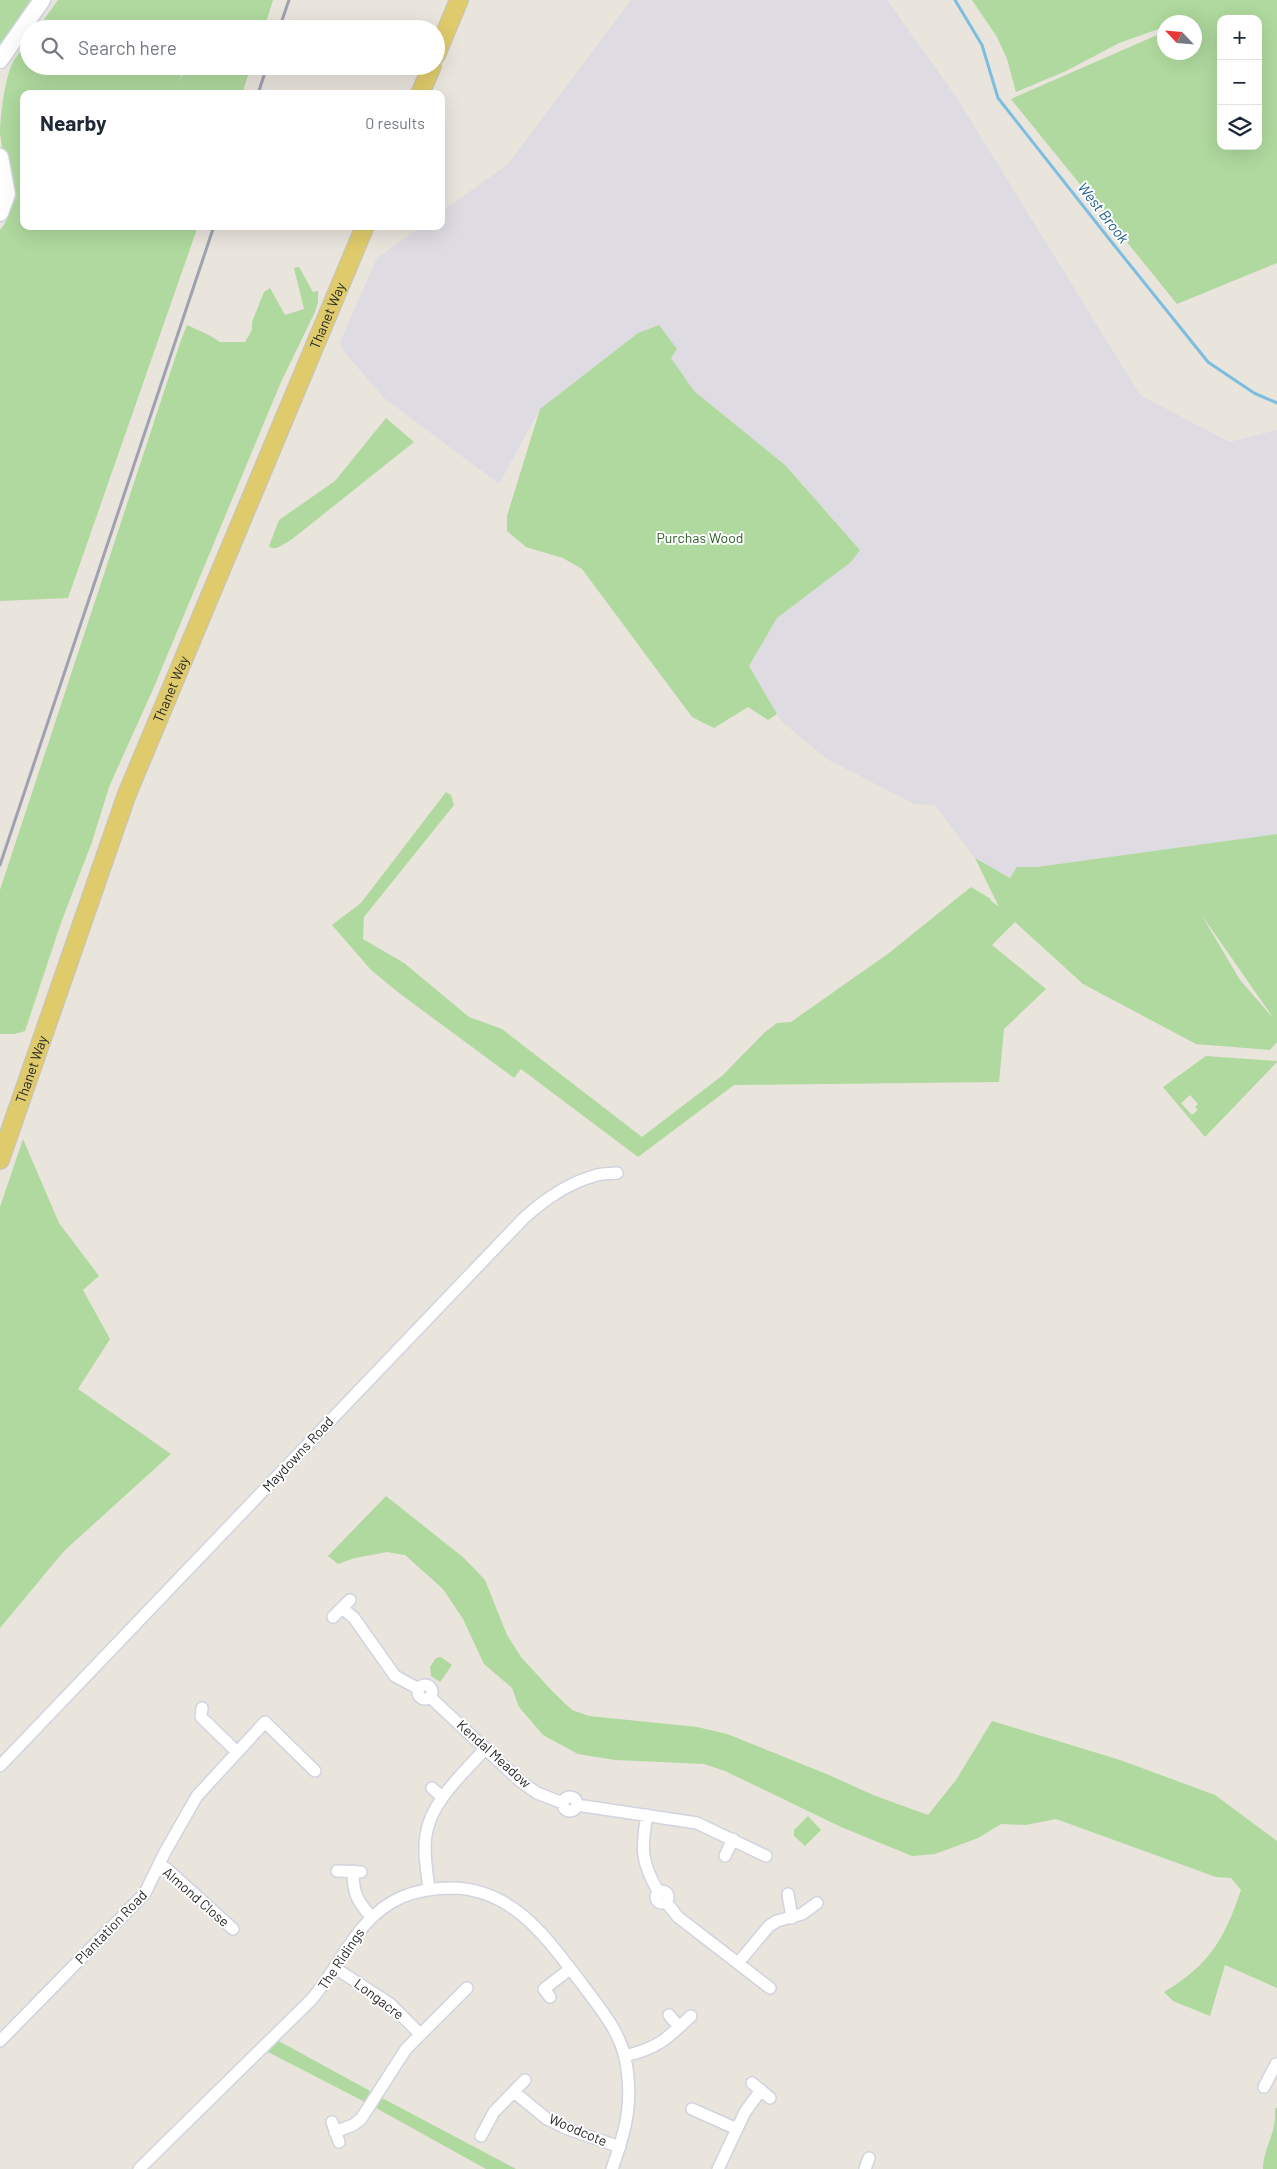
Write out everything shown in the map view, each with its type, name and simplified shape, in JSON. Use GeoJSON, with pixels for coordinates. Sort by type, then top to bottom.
{"type":"FeatureCollection","features":[{"type":"Feature","properties":{"kind":"main road"},"geometry":{"type":"LineString","coordinates":[[28,20],[42,0]]}},
{"type":"Feature","properties":{"kind":"main road"},"geometry":{"type":"LineString","coordinates":[[445,33],[459,0]]}},
{"type":"Feature","properties":{"kind":"main road"},"geometry":{"type":"LineString","coordinates":[[0,60],[20,31]]}},
{"type":"Feature","properties":{"kind":"main road"},"geometry":{"type":"LineString","coordinates":[[422,90],[428,75]]}},
{"type":"Feature","properties":{"kind":"main road"},"geometry":{"type":"LineString","coordinates":[[0,157],[7,194],[0,214]]}},
{"type":"Feature","properties":{"kind":"main road","name":"Thanet Way"},"geometry":{"type":"LineString","coordinates":[[0,1160],[127,794],[363,230]]}},
{"type":"Feature","properties":{"kind":"street","name":"Maydowns Road"},"geometry":{"type":"LineString","coordinates":[[0,1766],[524,1218],[543,1201],[594,1175],[617,1173]]}},
{"type":"Feature","properties":{"kind":"street","name":"Kendal Meadow"},"geometry":{"type":"LineString","coordinates":[[332,1617],[346,1604],[395,1676],[419,1689],[418,1694],[421,1698],[426,1699],[430,1697],[526,1785],[537,1793],[563,1803],[564,1808],[569,1811],[574,1809],[577,1804],[697,1823],[734,1839],[766,1856]]}},
{"type":"Feature","properties":{"kind":"street"},"geometry":{"type":"LineString","coordinates":[[202,1708],[201,1717],[236,1751]]}},
{"type":"Feature","properties":{"kind":"street","name":"Plantation Road"},"geometry":{"type":"LineString","coordinates":[[0,2041],[145,1893],[197,1796],[236,1751],[265,1722],[315,1771]]}},
{"type":"Feature","properties":{"kind":"street"},"geometry":{"type":"LineString","coordinates":[[430,1890],[425,1859],[426,1834],[430,1821],[442,1798],[485,1749]]}},
{"type":"Feature","properties":{"kind":"street"},"geometry":{"type":"LineString","coordinates":[[432,1788],[442,1798]]}},
{"type":"Feature","properties":{"kind":"street"},"geometry":{"type":"LineString","coordinates":[[647,1815],[642,1851],[647,1871],[658,1891],[663,1890],[667,1893],[668,1898],[666,1902],[678,1916],[770,1988]]}},
{"type":"Feature","properties":{"kind":"street"},"geometry":{"type":"LineString","coordinates":[[725,1856],[734,1839]]}},
{"type":"Feature","properties":{"kind":"street","name":"Almond Close"},"geometry":{"type":"LineString","coordinates":[[159,1866],[167,1869],[232,1930]]}},
{"type":"Feature","properties":{"kind":"street"},"geometry":{"type":"LineString","coordinates":[[337,1871],[357,1872],[353,1889],[357,1900],[371,1917]]}},
{"type":"Feature","properties":{"kind":"street","name":"The Ridings"},"geometry":{"type":"LineString","coordinates":[[139,2169],[311,2000],[335,1968],[356,1935],[371,1917],[403,1897],[430,1890],[461,1889],[478,1891],[511,1906],[540,1930],[612,2025],[625,2056],[630,2096],[628,2115],[612,2169]]}},
{"type":"Feature","properties":{"kind":"street"},"geometry":{"type":"LineString","coordinates":[[788,1894],[792,1918]]}},
{"type":"Feature","properties":{"kind":"street"},"geometry":{"type":"LineString","coordinates":[[738,1962],[769,1926],[777,1921],[802,1914],[817,1904]]}},
{"type":"Feature","properties":{"kind":"street","name":"Longacre"},"geometry":{"type":"LineString","coordinates":[[335,1968],[389,2003],[419,2034]]}},
{"type":"Feature","properties":{"kind":"street"},"geometry":{"type":"LineString","coordinates":[[550,1997],[544,1989],[570,1968]]}},
{"type":"Feature","properties":{"kind":"street"},"geometry":{"type":"LineString","coordinates":[[335,2132],[353,2125],[360,2119],[378,2079],[419,2034],[467,1988]]}},
{"type":"Feature","properties":{"kind":"street"},"geometry":{"type":"LineString","coordinates":[[669,2015],[679,2027]]}},
{"type":"Feature","properties":{"kind":"street"},"geometry":{"type":"LineString","coordinates":[[625,2056],[656,2046],[691,2016]]}},
{"type":"Feature","properties":{"kind":"street"},"geometry":{"type":"LineString","coordinates":[[1264,2087],[1276,2069]]}},
{"type":"Feature","properties":{"kind":"street"},"geometry":{"type":"LineString","coordinates":[[481,2136],[481,2122],[494,2112],[525,2080]]}},
{"type":"Feature","properties":{"kind":"street"},"geometry":{"type":"LineString","coordinates":[[718,2169],[751,2102],[756,2087],[770,2098]]}},
{"type":"Feature","properties":{"kind":"street","name":"Woodcote"},"geometry":{"type":"LineString","coordinates":[[514,2092],[547,2119],[568,2129],[620,2147]]}},
{"type":"Feature","properties":{"kind":"street"},"geometry":{"type":"LineString","coordinates":[[705,2115],[710,2104]]}},
{"type":"Feature","properties":{"kind":"street"},"geometry":{"type":"LineString","coordinates":[[692,2109],[737,2129]]}},
{"type":"Feature","properties":{"kind":"shaded area"},"geometry":{"type":"Polygon","coordinates":[[[631,0],[887,0],[957,98],[1140,395],[1229,442],[1277,430],[1277,834],[1037,867],[1017,867],[1010,878],[975,858],[935,805],[914,804],[827,759],[781,721],[749,666],[777,618],[851,562],[860,549],[785,465],[694,391],[671,358],[659,325],[638,333],[540,409],[499,484],[384,398],[345,353],[340,342],[377,258],[416,230],[445,230],[445,209],[508,164],[631,0]]]}},
{"type":"Feature","properties":{"kind":"green space"},"geometry":{"type":"Polygon","coordinates":[[[0,0],[32,0],[0,48],[0,0]]]}},
{"type":"Feature","properties":{"kind":"green space"},"geometry":{"type":"Polygon","coordinates":[[[58,0],[273,0],[267,20],[44,20],[58,0]]]}},
{"type":"Feature","properties":{"kind":"green space"},"geometry":{"type":"Polygon","coordinates":[[[972,0],[1277,0],[1277,263],[1177,304],[1011,99],[1157,35],[1157,60],[1202,60],[1202,15],[1157,15],[1157,29],[1119,43],[1066,71],[1016,92],[1007,59],[997,37],[972,0]]]}},
{"type":"Feature","properties":{"kind":"green space"},"geometry":{"type":"Polygon","coordinates":[[[20,52],[20,75],[182,75],[176,84],[183,75],[248,75],[243,90],[20,90],[20,230],[197,230],[68,598],[0,601],[0,230],[11,208],[12,196],[0,127],[8,77],[15,59],[20,52]]]}},
{"type":"Feature","properties":{"kind":"green space"},"geometry":{"type":"Polygon","coordinates":[[[299,267],[313,292],[318,291],[318,302],[315,312],[281,382],[154,687],[109,787],[92,842],[62,920],[25,1031],[14,1034],[0,1034],[0,890],[181,340],[187,325],[220,342],[245,342],[252,330],[252,322],[264,292],[270,288],[285,315],[304,309],[294,268],[299,267]]]}},
{"type":"Feature","properties":{"kind":"green space","name":"Purchas Wood"},"geometry":{"type":"Polygon","coordinates":[[[659,325],[677,349],[671,358],[694,391],[785,465],[860,550],[851,562],[777,618],[749,666],[777,714],[768,720],[748,707],[714,728],[692,717],[582,569],[563,558],[526,547],[507,531],[507,516],[540,409],[638,333],[659,325]]]}},
{"type":"Feature","properties":{"kind":"green space"},"geometry":{"type":"Polygon","coordinates":[[[386,418],[414,442],[291,540],[277,548],[271,548],[269,546],[279,520],[335,481],[386,418]]]}},
{"type":"Feature","properties":{"kind":"green space"},"geometry":{"type":"Polygon","coordinates":[[[446,792],[451,795],[454,805],[364,917],[363,939],[404,963],[469,1017],[502,1029],[642,1137],[723,1075],[765,1032],[777,1023],[791,1022],[889,953],[971,887],[991,899],[999,907],[975,858],[1010,878],[1017,867],[1037,867],[1277,834],[1277,1042],[1270,1050],[1196,1044],[1083,984],[1015,922],[992,945],[1046,989],[1004,1029],[999,1082],[734,1085],[638,1157],[521,1069],[514,1078],[371,970],[332,925],[361,903],[446,792]],[[1201,914],[1240,980],[1274,1019],[1201,914]]]}},
{"type":"Feature","properties":{"kind":"green space"},"geometry":{"type":"Polygon","coordinates":[[[1206,1056],[1277,1061],[1205,1137],[1163,1087],[1206,1056]],[[1190,1095],[1181,1103],[1192,1115],[1198,1110],[1195,1107],[1198,1104],[1190,1095]]]}},
{"type":"Feature","properties":{"kind":"green space"},"geometry":{"type":"Polygon","coordinates":[[[23,1139],[59,1223],[99,1276],[83,1290],[110,1339],[78,1389],[171,1454],[64,1551],[0,1628],[0,1207],[23,1139]]]}},
{"type":"Feature","properties":{"kind":"green space"},"geometry":{"type":"Polygon","coordinates":[[[386,1496],[464,1558],[485,1580],[507,1635],[521,1657],[572,1710],[589,1716],[697,1727],[727,1734],[873,1795],[928,1815],[956,1780],[992,1721],[1120,1760],[1215,1795],[1277,1841],[1277,1988],[1225,1965],[1210,2016],[1173,2001],[1164,1992],[1193,1972],[1213,1950],[1221,1937],[1235,1908],[1241,1890],[1231,1878],[1216,1877],[1056,1819],[1026,1825],[1001,1824],[978,1838],[935,1854],[912,1856],[841,1827],[725,1771],[704,1764],[615,1760],[578,1754],[543,1735],[519,1707],[512,1688],[484,1664],[463,1619],[443,1589],[405,1555],[387,1552],[355,1558],[338,1564],[328,1556],[386,1496]]]}},
{"type":"Feature","properties":{"kind":"green space"},"geometry":{"type":"Polygon","coordinates":[[[441,1657],[452,1665],[440,1682],[431,1676],[430,1667],[436,1658],[441,1657]]]}},
{"type":"Feature","properties":{"kind":"green space"},"geometry":{"type":"Polygon","coordinates":[[[808,1816],[821,1830],[805,1846],[794,1836],[794,1830],[808,1816]]]}},
{"type":"Feature","properties":{"kind":"green space"},"geometry":{"type":"Polygon","coordinates":[[[277,2040],[370,2091],[365,2102],[268,2052],[277,2040]]]}},
{"type":"Feature","properties":{"kind":"green space"},"geometry":{"type":"Polygon","coordinates":[[[382,2098],[516,2169],[486,2169],[376,2108],[382,2098]]]}},
{"type":"Feature","properties":{"kind":"green space"},"geometry":{"type":"Polygon","coordinates":[[[1275,2108],[1277,2108],[1277,2169],[1263,2169],[1265,2154],[1274,2126],[1275,2108]]]}},
{"type":"Feature","properties":{"kind":"waterway","name":"West Brook"},"geometry":{"type":"LineString","coordinates":[[955,0],[982,45],[998,98],[1110,240],[1208,362],[1254,393],[1277,403]]}},
{"type":"Feature","properties":{"kind":"railway"},"geometry":{"type":"LineString","coordinates":[[282,20],[289,0]]}},
{"type":"Feature","properties":{"kind":"railway"},"geometry":{"type":"LineString","coordinates":[[259,90],[264,75]]}},
{"type":"Feature","properties":{"kind":"railway"},"geometry":{"type":"LineString","coordinates":[[0,865],[213,230]]}}]}
